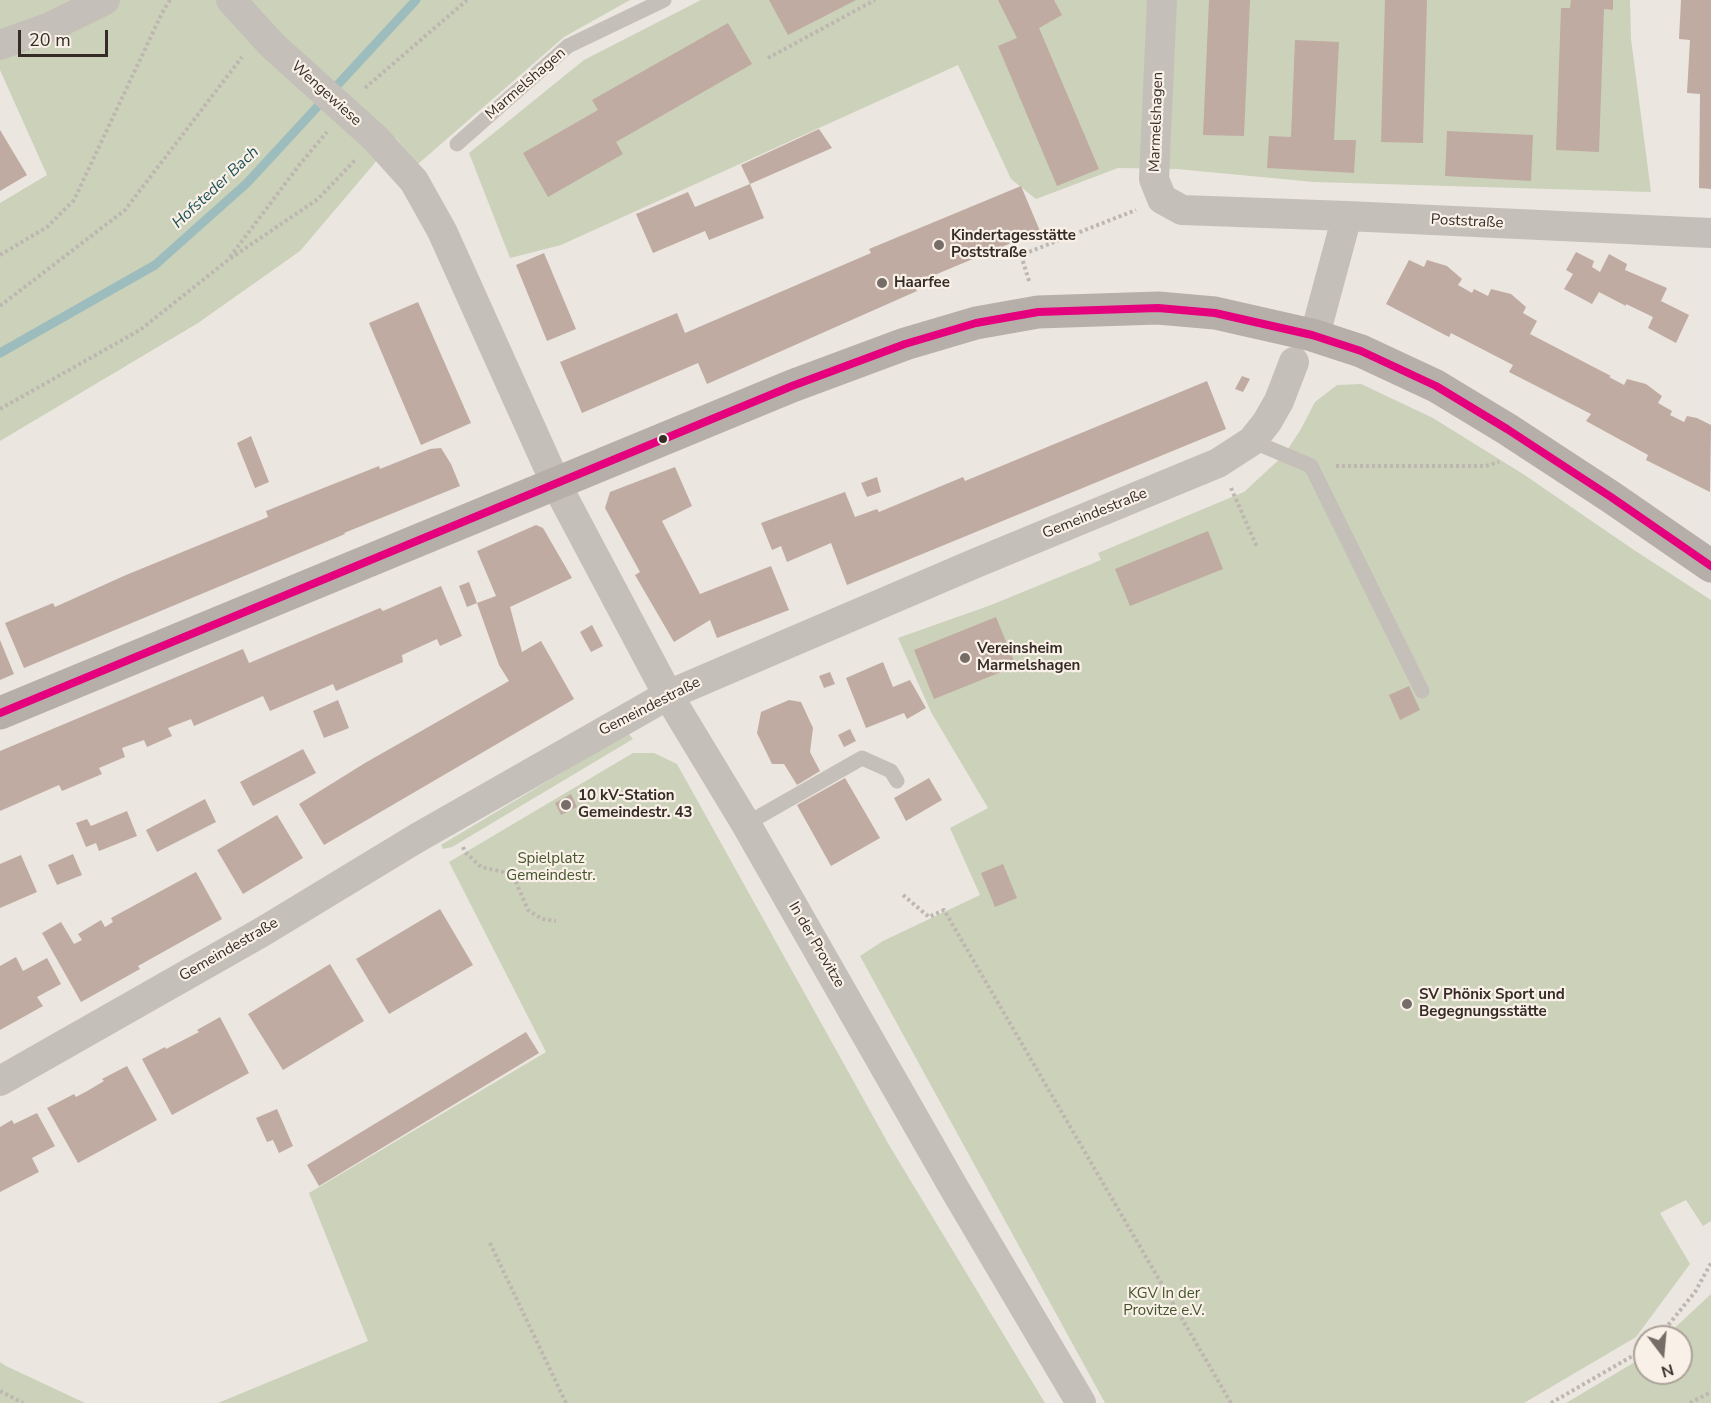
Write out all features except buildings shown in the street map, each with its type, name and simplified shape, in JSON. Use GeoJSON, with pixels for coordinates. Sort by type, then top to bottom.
{"type":"FeatureCollection","features":[{"type":"Feature","properties":{"kind":"street"},"geometry":{"type":"LineString","coordinates":[[0,45],[50,27],[105,0]]}},
{"type":"Feature","properties":{"kind":"street","name":"Wengewiese"},"geometry":{"type":"LineString","coordinates":[[231,0],[265,38],[368,131],[414,181],[442,231],[556,484]]}},
{"type":"Feature","properties":{"kind":"street","name":"Marmelshagen"},"geometry":{"type":"LineString","coordinates":[[1162,0],[1154,179],[1162,199]]}},
{"type":"Feature","properties":{"kind":"street"},"geometry":{"type":"LineString","coordinates":[[1162,199],[1182,210],[1347,216],[1319,321],[1312,335]]}},
{"type":"Feature","properties":{"kind":"street","name":"Poststraße"},"geometry":{"type":"LineString","coordinates":[[1347,216],[1711,233]]}},
{"type":"Feature","properties":{"kind":"street"},"geometry":{"type":"LineString","coordinates":[[0,713],[792,386],[905,344],[976,323],[1038,312],[1158,308],[1215,313],[1312,335],[1361,351],[1436,386],[1539,450],[1711,566]]}},
{"type":"Feature","properties":{"kind":"street","name":"Gemeindestraße"},"geometry":{"type":"LineString","coordinates":[[0,1081],[246,941],[448,820],[668,695],[976,563],[1218,464],[1252,441],[1267,422],[1279,401],[1294,362]]}},
{"type":"Feature","properties":{"kind":"street","name":"In der Provitze"},"geometry":{"type":"LineString","coordinates":[[556,484],[668,695],[746,824],[954,1188],[1081,1403]]}},
{"type":"Feature","properties":{"kind":"lane","name":"Marmelshagen"},"geometry":{"type":"LineString","coordinates":[[457,144],[568,46],[664,0]]}},
{"type":"Feature","properties":{"kind":"lane"},"geometry":{"type":"LineString","coordinates":[[1252,441],[1311,466],[1422,691]]}},
{"type":"Feature","properties":{"kind":"lane"},"geometry":{"type":"LineString","coordinates":[[746,824],[862,758],[891,771],[897,781]]}},
{"type":"Feature","properties":{"kind":"path"},"geometry":{"type":"LineString","coordinates":[[0,255],[47,227],[74,200],[170,0]]}},
{"type":"Feature","properties":{"kind":"path"},"geometry":{"type":"LineString","coordinates":[[768,58],[875,0]]}},
{"type":"Feature","properties":{"kind":"path"},"geometry":{"type":"LineString","coordinates":[[0,306],[125,210],[265,38]]}},
{"type":"Feature","properties":{"kind":"path"},"geometry":{"type":"LineString","coordinates":[[0,409],[140,330],[228,260],[318,200],[368,131]]}},
{"type":"Feature","properties":{"kind":"path"},"geometry":{"type":"LineString","coordinates":[[1038,312],[1021,255],[1162,199]]}},
{"type":"Feature","properties":{"kind":"path"},"geometry":{"type":"LineString","coordinates":[[1311,466],[1486,466],[1539,450]]}},
{"type":"Feature","properties":{"kind":"path"},"geometry":{"type":"LineString","coordinates":[[1218,464],[1257,547]]}},
{"type":"Feature","properties":{"kind":"path"},"geometry":{"type":"LineString","coordinates":[[462,846],[465,852],[481,867],[503,872],[515,880],[528,910],[542,919],[556,921]]}},
{"type":"Feature","properties":{"kind":"path"},"geometry":{"type":"LineString","coordinates":[[903,895],[929,917],[944,910],[1231,1403]]}},
{"type":"Feature","properties":{"kind":"path"},"geometry":{"type":"LineString","coordinates":[[489,1243],[566,1403]]}},
{"type":"Feature","properties":{"kind":"path"},"geometry":{"type":"LineString","coordinates":[[1668,1325],[1695,1292],[1711,1263]]}},
{"type":"Feature","properties":{"kind":"path"},"geometry":{"type":"LineString","coordinates":[[1551,1403],[1633,1356]]}},
{"type":"Feature","properties":{"kind":"path"},"geometry":{"type":"LineString","coordinates":[[0,1391],[23,1403]]}},
{"type":"Feature","properties":{"kind":"path"},"geometry":{"type":"LineString","coordinates":[[1690,1403],[1711,1392]]}},
{"type":"Feature","properties":{"kind":"green space"},"geometry":{"type":"Polygon","coordinates":[[[0,0],[630,0],[564,37],[418,164],[396,138],[300,251],[198,323],[0,441],[0,203],[47,175],[0,70],[0,0]]]}},
{"type":"Feature","properties":{"kind":"green space"},"geometry":{"type":"Polygon","coordinates":[[[701,0],[1630,0],[1631,39],[1651,192],[1314,182],[1177,169],[1118,168],[1036,199],[1011,179],[958,65],[561,245],[510,258],[469,153],[584,60],[701,0]]]}},
{"type":"Feature","properties":{"kind":"green space","name":"SV Phönix Sport und Begegnungsstätte"},"geometry":{"type":"Polygon","coordinates":[[[1361,384],[1433,418],[1523,474],[1711,600],[1711,1221],[1703,1226],[1686,1200],[1660,1213],[1690,1264],[1645,1325],[1633,1325],[1633,1339],[1524,1403],[1105,1403],[860,956],[883,941],[980,895],[950,828],[988,808],[931,712],[898,638],[991,605],[1101,560],[1098,553],[1244,492],[1284,455],[1315,402],[1337,385],[1361,384]]]}},
{"type":"Feature","properties":{"kind":"green space"},"geometry":{"type":"Polygon","coordinates":[[[628,733],[633,739],[452,847],[443,849],[441,845],[628,733]]]}},
{"type":"Feature","properties":{"kind":"green space","name":"Spielplatz Gemeindestr."},"geometry":{"type":"Polygon","coordinates":[[[633,753],[654,753],[677,764],[889,1145],[1045,1403],[218,1403],[368,1341],[309,1193],[546,1052],[449,862],[633,753]]]}},
{"type":"Feature","properties":{"kind":"green space"},"geometry":{"type":"Polygon","coordinates":[[[1711,1294],[1711,1403],[1566,1403],[1633,1363],[1633,1385],[1693,1385],[1693,1325],[1678,1325],[1711,1294]]]}},
{"type":"Feature","properties":{"kind":"green space"},"geometry":{"type":"Polygon","coordinates":[[[0,1362],[6,1366],[85,1403],[0,1403],[0,1362]]]}},
{"type":"Feature","properties":{"kind":"waterway","name":"Hofsteder Bach"},"geometry":{"type":"LineString","coordinates":[[0,353],[155,265],[247,183],[416,0]]}},
{"type":"Feature","properties":{"kind":"transit line"},"geometry":{"type":"LineString","coordinates":[[0,713],[792,386],[905,344],[976,323],[1038,312],[1158,308],[1215,313],[1312,335],[1361,351],[1436,386],[1507,429],[1711,566]]}},
{"type":"Feature","properties":{"kind":"place","name":"Kindertagesstätte Poststraße"},"geometry":{"type":"Point","coordinates":[939,245]}},
{"type":"Feature","properties":{"kind":"place","name":"Haarfee"},"geometry":{"type":"Point","coordinates":[882,283]}},
{"type":"Feature","properties":{"kind":"place","name":"Vereinsheim Marmelshagen"},"geometry":{"type":"Point","coordinates":[965,658]}},
{"type":"Feature","properties":{"kind":"place","name":"10 kV-Station Gemeindestr. 43"},"geometry":{"type":"Point","coordinates":[566,805]}},
{"type":"Feature","properties":{"kind":"place","name":"SV Phönix Sport und Begegnungsstätte"},"geometry":{"type":"Point","coordinates":[1407,1004]}},
{"type":"Feature","properties":{"kind":"park label","name":"KGV In der Provitze e.V."},"geometry":{"type":"Point","coordinates":[1164,1302]}}]}
